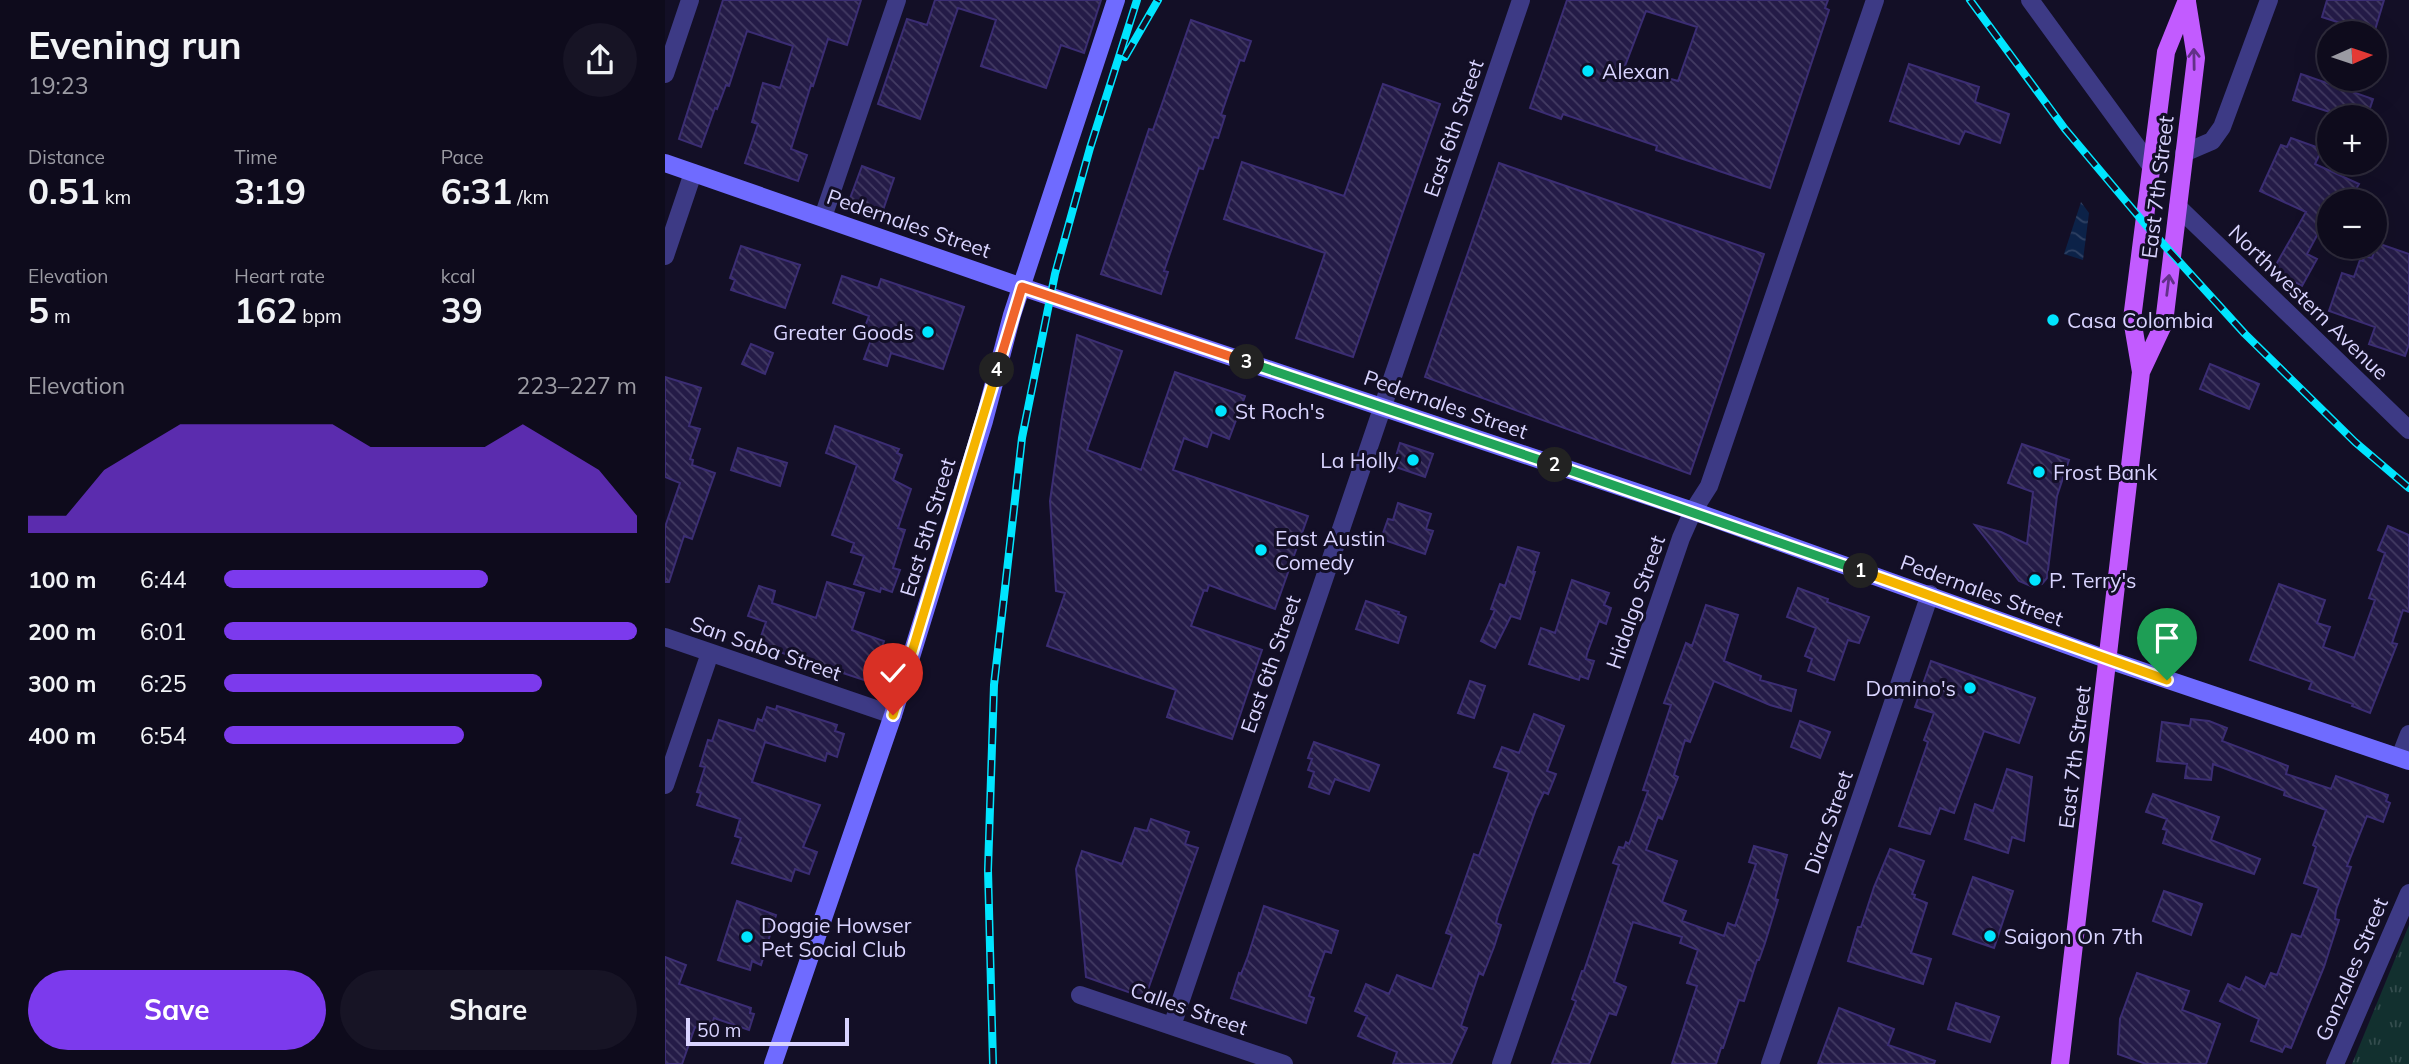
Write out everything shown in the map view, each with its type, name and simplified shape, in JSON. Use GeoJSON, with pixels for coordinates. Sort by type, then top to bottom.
{"type":"FeatureCollection","features":[{"type":"Feature","properties":{"kind":"main road","name":"East 7th Street"},"geometry":{"type":"LineString","coordinates":[[2060,1064],[2141,372],[2132,318],[2166,52],[2187,1]]}},
{"type":"Feature","properties":{"kind":"main road","name":"East 7th Street"},"geometry":{"type":"LineString","coordinates":[[2141,372],[2164,323],[2196,58],[2187,1]]}},
{"type":"Feature","properties":{"kind":"street"},"geometry":{"type":"LineString","coordinates":[[665,74],[690,0]]}},
{"type":"Feature","properties":{"kind":"street"},"geometry":{"type":"LineString","coordinates":[[823,217],[897,0]]}},
{"type":"Feature","properties":{"kind":"street","name":"East 5th Street"},"geometry":{"type":"LineString","coordinates":[[773,1064],[893,715],[1022,287],[1115,0]]}},
{"type":"Feature","properties":{"kind":"street","name":"East 6th Street"},"geometry":{"type":"LineString","coordinates":[[1172,1026],[1521,0]]}},
{"type":"Feature","properties":{"kind":"street","name":"Hidalgo Street"},"geometry":{"type":"LineString","coordinates":[[1501,1064],[1681,538],[1693,511],[1709,486],[1875,0]]}},
{"type":"Feature","properties":{"kind":"street"},"geometry":{"type":"LineString","coordinates":[[2030,0],[2151,166]]}},
{"type":"Feature","properties":{"kind":"street"},"geometry":{"type":"LineString","coordinates":[[2184,153],[2212,141],[2222,127],[2269,0]]}},
{"type":"Feature","properties":{"kind":"street","name":"Pedernales Street"},"geometry":{"type":"LineString","coordinates":[[665,163],[1022,287],[1693,511],[2109,660],[2405,759]]}},
{"type":"Feature","properties":{"kind":"street"},"geometry":{"type":"LineString","coordinates":[[665,256],[694,173]]}},
{"type":"Feature","properties":{"kind":"street","name":"Northwestern Avenue"},"geometry":{"type":"LineString","coordinates":[[2178,207],[2409,430]]}},
{"type":"Feature","properties":{"kind":"street","name":"Diaz Street"},"geometry":{"type":"LineString","coordinates":[[1770,1064],[1930,594]]}},
{"type":"Feature","properties":{"kind":"street","name":"San Saba Street"},"geometry":{"type":"LineString","coordinates":[[665,637],[893,715]]}},
{"type":"Feature","properties":{"kind":"street"},"geometry":{"type":"LineString","coordinates":[[665,785],[710,653]]}},
{"type":"Feature","properties":{"kind":"street"},"geometry":{"type":"LineString","coordinates":[[2405,759],[2409,734]]}},
{"type":"Feature","properties":{"kind":"street","name":"Gonzales Street"},"geometry":{"type":"LineString","coordinates":[[2335,1064],[2409,893]]}},
{"type":"Feature","properties":{"kind":"street","name":"Calles Street"},"geometry":{"type":"LineString","coordinates":[[1080,995],[1284,1064]]}},
{"type":"Feature","properties":{"kind":"green space"},"geometry":{"type":"Polygon","coordinates":[[[2409,925],[2409,1064],[2352,1064],[2409,925]]]}},
{"type":"Feature","properties":{"kind":"water"},"geometry":{"type":"Polygon","coordinates":[[[2081,202],[2089,213],[2083,260],[2064,254],[2081,202]]]}},
{"type":"Feature","properties":{"kind":"building"},"geometry":{"type":"Polygon","coordinates":[[[723,0],[861,0],[847,45],[828,39],[813,86],[811,85],[791,149],[807,155],[798,181],[745,163],[758,124],[752,122],[763,83],[780,88],[793,46],[747,31],[729,86],[726,85],[717,109],[715,108],[701,147],[679,139],[723,0]]]}},
{"type":"Feature","properties":{"kind":"building"},"geometry":{"type":"Polygon","coordinates":[[[935,0],[1101,0],[1084,53],[1061,45],[1046,88],[981,66],[996,20],[958,8],[920,119],[878,104],[907,19],[927,25],[935,0]]]}},
{"type":"Feature","properties":{"kind":"building"},"geometry":{"type":"Polygon","coordinates":[[[1567,0],[1828,0],[1825,8],[1829,10],[1770,188],[1656,150],[1657,146],[1563,114],[1561,119],[1530,108],[1567,0]],[[1646,11],[1625,66],[1678,81],[1697,27],[1646,11]]]}},
{"type":"Feature","properties":{"kind":"building"},"geometry":{"type":"Polygon","coordinates":[[[2327,0],[2384,0],[2378,21],[2334,21],[2322,17],[2327,0]]]}},
{"type":"Feature","properties":{"kind":"building"},"geometry":{"type":"Polygon","coordinates":[[[1191,20],[1251,41],[1244,61],[1240,60],[1221,115],[1225,116],[1218,138],[1214,137],[1203,169],[1199,168],[1164,271],[1168,272],[1161,294],[1101,274],[1149,129],[1153,130],[1191,20]]]}},
{"type":"Feature","properties":{"kind":"building"},"geometry":{"type":"Polygon","coordinates":[[[1909,64],[1979,87],[1975,102],[2009,114],[2000,143],[1965,131],[1959,144],[1890,121],[1909,64]]]}},
{"type":"Feature","properties":{"kind":"building"},"geometry":{"type":"Polygon","coordinates":[[[2301,74],[2317,80],[2317,91],[2350,91],[2373,99],[2371,105],[2317,105],[2317,108],[2293,100],[2301,74]]]}},
{"type":"Feature","properties":{"kind":"building"},"geometry":{"type":"Polygon","coordinates":[[[1383,84],[1440,104],[1353,357],[1296,338],[1325,253],[1224,219],[1242,162],[1344,196],[1383,84]]]}},
{"type":"Feature","properties":{"kind":"building"},"geometry":{"type":"Polygon","coordinates":[[[2291,138],[2317,147],[2317,175],[2339,175],[2359,184],[2356,189],[2317,189],[2317,235],[2307,254],[2317,259],[2302,286],[2273,270],[2306,212],[2260,191],[2281,145],[2287,147],[2291,138]]]}},
{"type":"Feature","properties":{"kind":"building"},"geometry":{"type":"Polygon","coordinates":[[[1499,163],[1764,254],[1690,474],[1425,377],[1499,163]]]}},
{"type":"Feature","properties":{"kind":"building"},"geometry":{"type":"Polygon","coordinates":[[[862,166],[894,178],[881,216],[848,204],[862,166]]]}},
{"type":"Feature","properties":{"kind":"building"},"geometry":{"type":"Polygon","coordinates":[[[741,246],[800,265],[785,308],[731,290],[735,280],[730,278],[741,246]]]}},
{"type":"Feature","properties":{"kind":"building"},"geometry":{"type":"Polygon","coordinates":[[[2387,246],[2409,254],[2409,344],[2405,356],[2369,344],[2375,327],[2329,311],[2342,273],[2354,277],[2360,260],[2387,259],[2387,246]]]}},
{"type":"Feature","properties":{"kind":"building"},"geometry":{"type":"Polygon","coordinates":[[[842,276],[878,288],[881,279],[964,307],[943,369],[891,353],[887,366],[864,359],[874,332],[864,329],[869,316],[833,303],[842,276]]]}},
{"type":"Feature","properties":{"kind":"building"},"geometry":{"type":"Polygon","coordinates":[[[1077,335],[1122,351],[1087,450],[1141,470],[1175,372],[1245,396],[1229,439],[1212,432],[1207,447],[1184,438],[1173,470],[1308,516],[1275,609],[1209,585],[1207,591],[1204,590],[1191,626],[1262,650],[1232,739],[1167,717],[1176,690],[1047,646],[1065,593],[1056,591],[1050,501],[1077,335]]]}},
{"type":"Feature","properties":{"kind":"building"},"geometry":{"type":"Polygon","coordinates":[[[751,344],[773,353],[765,374],[742,364],[751,344]]]}},
{"type":"Feature","properties":{"kind":"building"},"geometry":{"type":"Polygon","coordinates":[[[2210,364],[2259,384],[2249,409],[2200,389],[2210,364]]]}},
{"type":"Feature","properties":{"kind":"building"},"geometry":{"type":"Polygon","coordinates":[[[665,377],[701,388],[689,426],[700,429],[690,459],[693,460],[692,465],[715,473],[692,539],[684,536],[669,582],[665,582],[665,527],[680,483],[665,477],[665,377]]]}},
{"type":"Feature","properties":{"kind":"building"},"geometry":{"type":"Polygon","coordinates":[[[835,426],[899,449],[897,453],[902,455],[893,480],[911,489],[898,528],[905,530],[893,568],[900,570],[892,592],[881,588],[880,592],[854,584],[864,556],[851,552],[854,543],[832,535],[857,465],[826,453],[835,426]]]}},
{"type":"Feature","properties":{"kind":"building","name":"La Holly"},"geometry":{"type":"Polygon","coordinates":[[[1400,443],[1433,454],[1425,477],[1393,466],[1400,443]]]}},
{"type":"Feature","properties":{"kind":"building"},"geometry":{"type":"Polygon","coordinates":[[[2022,444],[2069,460],[2057,496],[2047,578],[2042,584],[2033,587],[2019,581],[1975,525],[2001,532],[2027,544],[2033,492],[2008,483],[2022,444]]]}},
{"type":"Feature","properties":{"kind":"building"},"geometry":{"type":"Polygon","coordinates":[[[738,448],[787,463],[780,486],[731,470],[738,448]]]}},
{"type":"Feature","properties":{"kind":"building"},"geometry":{"type":"Polygon","coordinates":[[[1398,503],[1431,514],[1426,529],[1433,531],[1425,554],[1381,539],[1388,519],[1393,520],[1398,503]]]}},
{"type":"Feature","properties":{"kind":"building"},"geometry":{"type":"Polygon","coordinates":[[[2388,526],[2409,535],[2409,612],[2403,610],[2392,643],[2397,644],[2370,713],[2352,706],[2353,704],[2309,689],[2312,682],[2250,660],[2279,584],[2325,600],[2317,623],[2330,627],[2323,647],[2354,658],[2375,600],[2369,598],[2385,553],[2378,550],[2388,526]]]}},
{"type":"Feature","properties":{"kind":"building"},"geometry":{"type":"Polygon","coordinates":[[[1518,547],[1539,553],[1535,572],[1520,619],[1511,616],[1495,648],[1481,641],[1495,610],[1491,609],[1500,584],[1505,586],[1518,547]]]}},
{"type":"Feature","properties":{"kind":"building"},"geometry":{"type":"Polygon","coordinates":[[[1572,580],[1609,593],[1604,605],[1611,608],[1606,624],[1599,621],[1587,654],[1586,659],[1594,661],[1588,679],[1580,676],[1579,680],[1529,664],[1541,628],[1555,633],[1572,580]]]}},
{"type":"Feature","properties":{"kind":"building"},"geometry":{"type":"Polygon","coordinates":[[[827,582],[864,593],[852,630],[884,641],[870,682],[758,645],[766,622],[748,616],[759,586],[775,591],[772,603],[816,618],[827,582]]]}},
{"type":"Feature","properties":{"kind":"building"},"geometry":{"type":"Polygon","coordinates":[[[1798,588],[1869,617],[1859,643],[1848,640],[1834,680],[1808,671],[1812,659],[1805,656],[1816,628],[1787,617],[1798,588]]]}},
{"type":"Feature","properties":{"kind":"building"},"geometry":{"type":"Polygon","coordinates":[[[1366,601],[1406,617],[1398,643],[1356,629],[1366,601]]]}},
{"type":"Feature","properties":{"kind":"building"},"geometry":{"type":"Polygon","coordinates":[[[1706,605],[1738,615],[1724,661],[1761,676],[1760,680],[1796,690],[1791,711],[1714,681],[1690,742],[1685,740],[1674,775],[1678,777],[1662,819],[1658,817],[1646,850],[1677,861],[1662,902],[1686,911],[1682,921],[1724,936],[1728,923],[1735,926],[1756,864],[1749,862],[1754,846],[1787,855],[1775,899],[1778,900],[1765,943],[1744,1001],[1739,1000],[1716,1064],[1672,1064],[1697,986],[1687,983],[1698,950],[1680,943],[1682,937],[1633,922],[1614,982],[1626,987],[1616,1015],[1609,1013],[1589,1064],[1552,1064],[1576,1001],[1572,999],[1619,865],[1613,863],[1619,847],[1624,848],[1626,842],[1629,844],[1648,791],[1643,790],[1671,705],[1664,703],[1686,643],[1692,646],[1706,605]]]}},
{"type":"Feature","properties":{"kind":"building"},"geometry":{"type":"Polygon","coordinates":[[[1931,661],[2035,698],[2019,743],[1984,731],[1954,813],[1940,808],[1930,834],[1899,826],[1928,742],[1924,740],[1934,713],[1915,707],[1931,661]]]}},
{"type":"Feature","properties":{"kind":"building"},"geometry":{"type":"Polygon","coordinates":[[[1470,681],[1485,686],[1474,718],[1458,713],[1470,681]]]}},
{"type":"Feature","properties":{"kind":"building"},"geometry":{"type":"Polygon","coordinates":[[[777,706],[837,725],[835,731],[844,734],[837,757],[827,753],[825,761],[765,742],[752,782],[820,805],[803,847],[817,852],[809,874],[795,869],[791,881],[732,863],[741,838],[735,836],[740,819],[697,805],[701,793],[697,792],[705,767],[700,766],[708,740],[712,741],[719,720],[754,731],[758,719],[762,721],[767,707],[776,710],[777,706]]]}},
{"type":"Feature","properties":{"kind":"building"},"geometry":{"type":"Polygon","coordinates":[[[1534,714],[1564,726],[1547,771],[1556,774],[1548,794],[1544,792],[1536,809],[1498,915],[1496,923],[1501,925],[1494,947],[1483,975],[1479,973],[1461,1026],[1467,1028],[1451,1064],[1393,1064],[1397,1052],[1358,1036],[1367,1016],[1355,1011],[1366,984],[1389,994],[1397,975],[1432,989],[1452,935],[1446,933],[1474,854],[1479,856],[1509,772],[1494,767],[1502,747],[1519,753],[1534,714]]]}},
{"type":"Feature","properties":{"kind":"building"},"geometry":{"type":"Polygon","coordinates":[[[2191,719],[2209,721],[2227,728],[2222,741],[2288,766],[2286,774],[2331,789],[2336,776],[2388,795],[2386,801],[2390,803],[2383,822],[2367,816],[2347,866],[2351,867],[2336,910],[2335,919],[2339,920],[2324,967],[2291,1048],[2285,1046],[2282,1052],[2251,1041],[2259,1019],[2220,1001],[2228,984],[2240,990],[2246,977],[2265,987],[2271,973],[2277,975],[2292,934],[2301,937],[2319,888],[2304,883],[2316,847],[2313,845],[2326,810],[2284,795],[2285,791],[2213,764],[2211,780],[2185,778],[2187,764],[2157,761],[2162,722],[2190,726],[2191,719]]]}},
{"type":"Feature","properties":{"kind":"building"},"geometry":{"type":"Polygon","coordinates":[[[1800,721],[1830,732],[1820,758],[1791,747],[1800,721]]]}},
{"type":"Feature","properties":{"kind":"building"},"geometry":{"type":"Polygon","coordinates":[[[1314,742],[1379,765],[1369,791],[1335,779],[1329,794],[1309,787],[1314,772],[1308,770],[1312,759],[1308,758],[1314,742]]]}},
{"type":"Feature","properties":{"kind":"building"},"geometry":{"type":"Polygon","coordinates":[[[2007,769],[2032,777],[2024,841],[2012,837],[2008,853],[1965,839],[1975,804],[1993,811],[2007,769]]]}},
{"type":"Feature","properties":{"kind":"building"},"geometry":{"type":"Polygon","coordinates":[[[2153,794],[2219,817],[2211,840],[2260,859],[2254,874],[2163,843],[2167,830],[2163,829],[2167,819],[2146,812],[2153,794]]]}},
{"type":"Feature","properties":{"kind":"building"},"geometry":{"type":"Polygon","coordinates":[[[1151,819],[1189,832],[1185,844],[1198,848],[1145,998],[1086,977],[1076,869],[1082,851],[1122,864],[1135,828],[1147,831],[1151,819]]]}},
{"type":"Feature","properties":{"kind":"building"},"geometry":{"type":"Polygon","coordinates":[[[1890,849],[1924,861],[1912,894],[1915,895],[1914,898],[1927,903],[1911,953],[1931,959],[1923,984],[1848,961],[1858,927],[1861,927],[1890,849]]]}},
{"type":"Feature","properties":{"kind":"building"},"geometry":{"type":"Polygon","coordinates":[[[1973,877],[2013,891],[1994,948],[1953,934],[1973,877]]]}},
{"type":"Feature","properties":{"kind":"building"},"geometry":{"type":"Polygon","coordinates":[[[2164,891],[2202,904],[2191,935],[2153,921],[2164,891]]]}},
{"type":"Feature","properties":{"kind":"building","name":"Doggie Howser Pet Social Club"},"geometry":{"type":"Polygon","coordinates":[[[737,901],[776,915],[761,965],[752,961],[750,970],[718,960],[737,901]]]}},
{"type":"Feature","properties":{"kind":"building"},"geometry":{"type":"Polygon","coordinates":[[[1264,906],[1338,931],[1331,953],[1325,951],[1309,996],[1314,998],[1306,1023],[1231,998],[1264,906]]]}},
{"type":"Feature","properties":{"kind":"building"},"geometry":{"type":"Polygon","coordinates":[[[665,957],[686,965],[679,984],[751,1008],[750,1013],[754,1014],[749,1030],[714,1018],[709,1033],[695,1027],[682,1064],[665,1064],[665,957]]]}},
{"type":"Feature","properties":{"kind":"building"},"geometry":{"type":"Polygon","coordinates":[[[2137,973],[2189,991],[2182,1010],[2220,1024],[2206,1064],[2146,1064],[2118,1054],[2120,1019],[2137,973]]]}},
{"type":"Feature","properties":{"kind":"building"},"geometry":{"type":"Polygon","coordinates":[[[1956,1003],[1999,1017],[1990,1042],[1948,1029],[1956,1003]]]}},
{"type":"Feature","properties":{"kind":"building"},"geometry":{"type":"Polygon","coordinates":[[[1839,1008],[1894,1029],[1888,1045],[1935,1061],[1934,1064],[1818,1064],[1839,1008]]]}},
{"type":"Feature","properties":{"kind":"railway"},"geometry":{"type":"LineString","coordinates":[[993,1064],[988,870],[994,685],[1022,438],[1055,274],[1090,148],[1137,0]]}},
{"type":"Feature","properties":{"kind":"railway"},"geometry":{"type":"LineString","coordinates":[[1125,57],[1158,0]]}},
{"type":"Feature","properties":{"kind":"railway"},"geometry":{"type":"LineString","coordinates":[[1970,0],[2065,129],[2145,224],[2245,334],[2355,442],[2409,488]]}},
{"type":"Feature","properties":{"kind":"place","name":"Alexan"},"geometry":{"type":"Point","coordinates":[1588,71]}},
{"type":"Feature","properties":{"kind":"place","name":"Casa Colombia"},"geometry":{"type":"Point","coordinates":[2053,320]}},
{"type":"Feature","properties":{"kind":"place","name":"Greater Goods"},"geometry":{"type":"Point","coordinates":[928,332]}},
{"type":"Feature","properties":{"kind":"place","name":"St Roch's"},"geometry":{"type":"Point","coordinates":[1221,411]}},
{"type":"Feature","properties":{"kind":"place","name":"La Holly"},"geometry":{"type":"Point","coordinates":[1413,460]}},
{"type":"Feature","properties":{"kind":"place","name":"Frost Bank"},"geometry":{"type":"Point","coordinates":[2039,472]}},
{"type":"Feature","properties":{"kind":"place","name":"East Austin Comedy"},"geometry":{"type":"Point","coordinates":[1261,550]}},
{"type":"Feature","properties":{"kind":"place","name":"P. Terry's"},"geometry":{"type":"Point","coordinates":[2035,580]}},
{"type":"Feature","properties":{"kind":"place","name":"Domino's"},"geometry":{"type":"Point","coordinates":[1970,688]}},
{"type":"Feature","properties":{"kind":"place","name":"Saigon On 7th"},"geometry":{"type":"Point","coordinates":[1990,936]}},
{"type":"Feature","properties":{"kind":"place","name":"Doggie Howser Pet Social Club"},"geometry":{"type":"Point","coordinates":[747,937]}},
{"type":"Feature","properties":{"kind":"route"},"geometry":{"type":"LineString","coordinates":[[893,715],[1022,287],[1728,523],[2167,680]]}}]}
